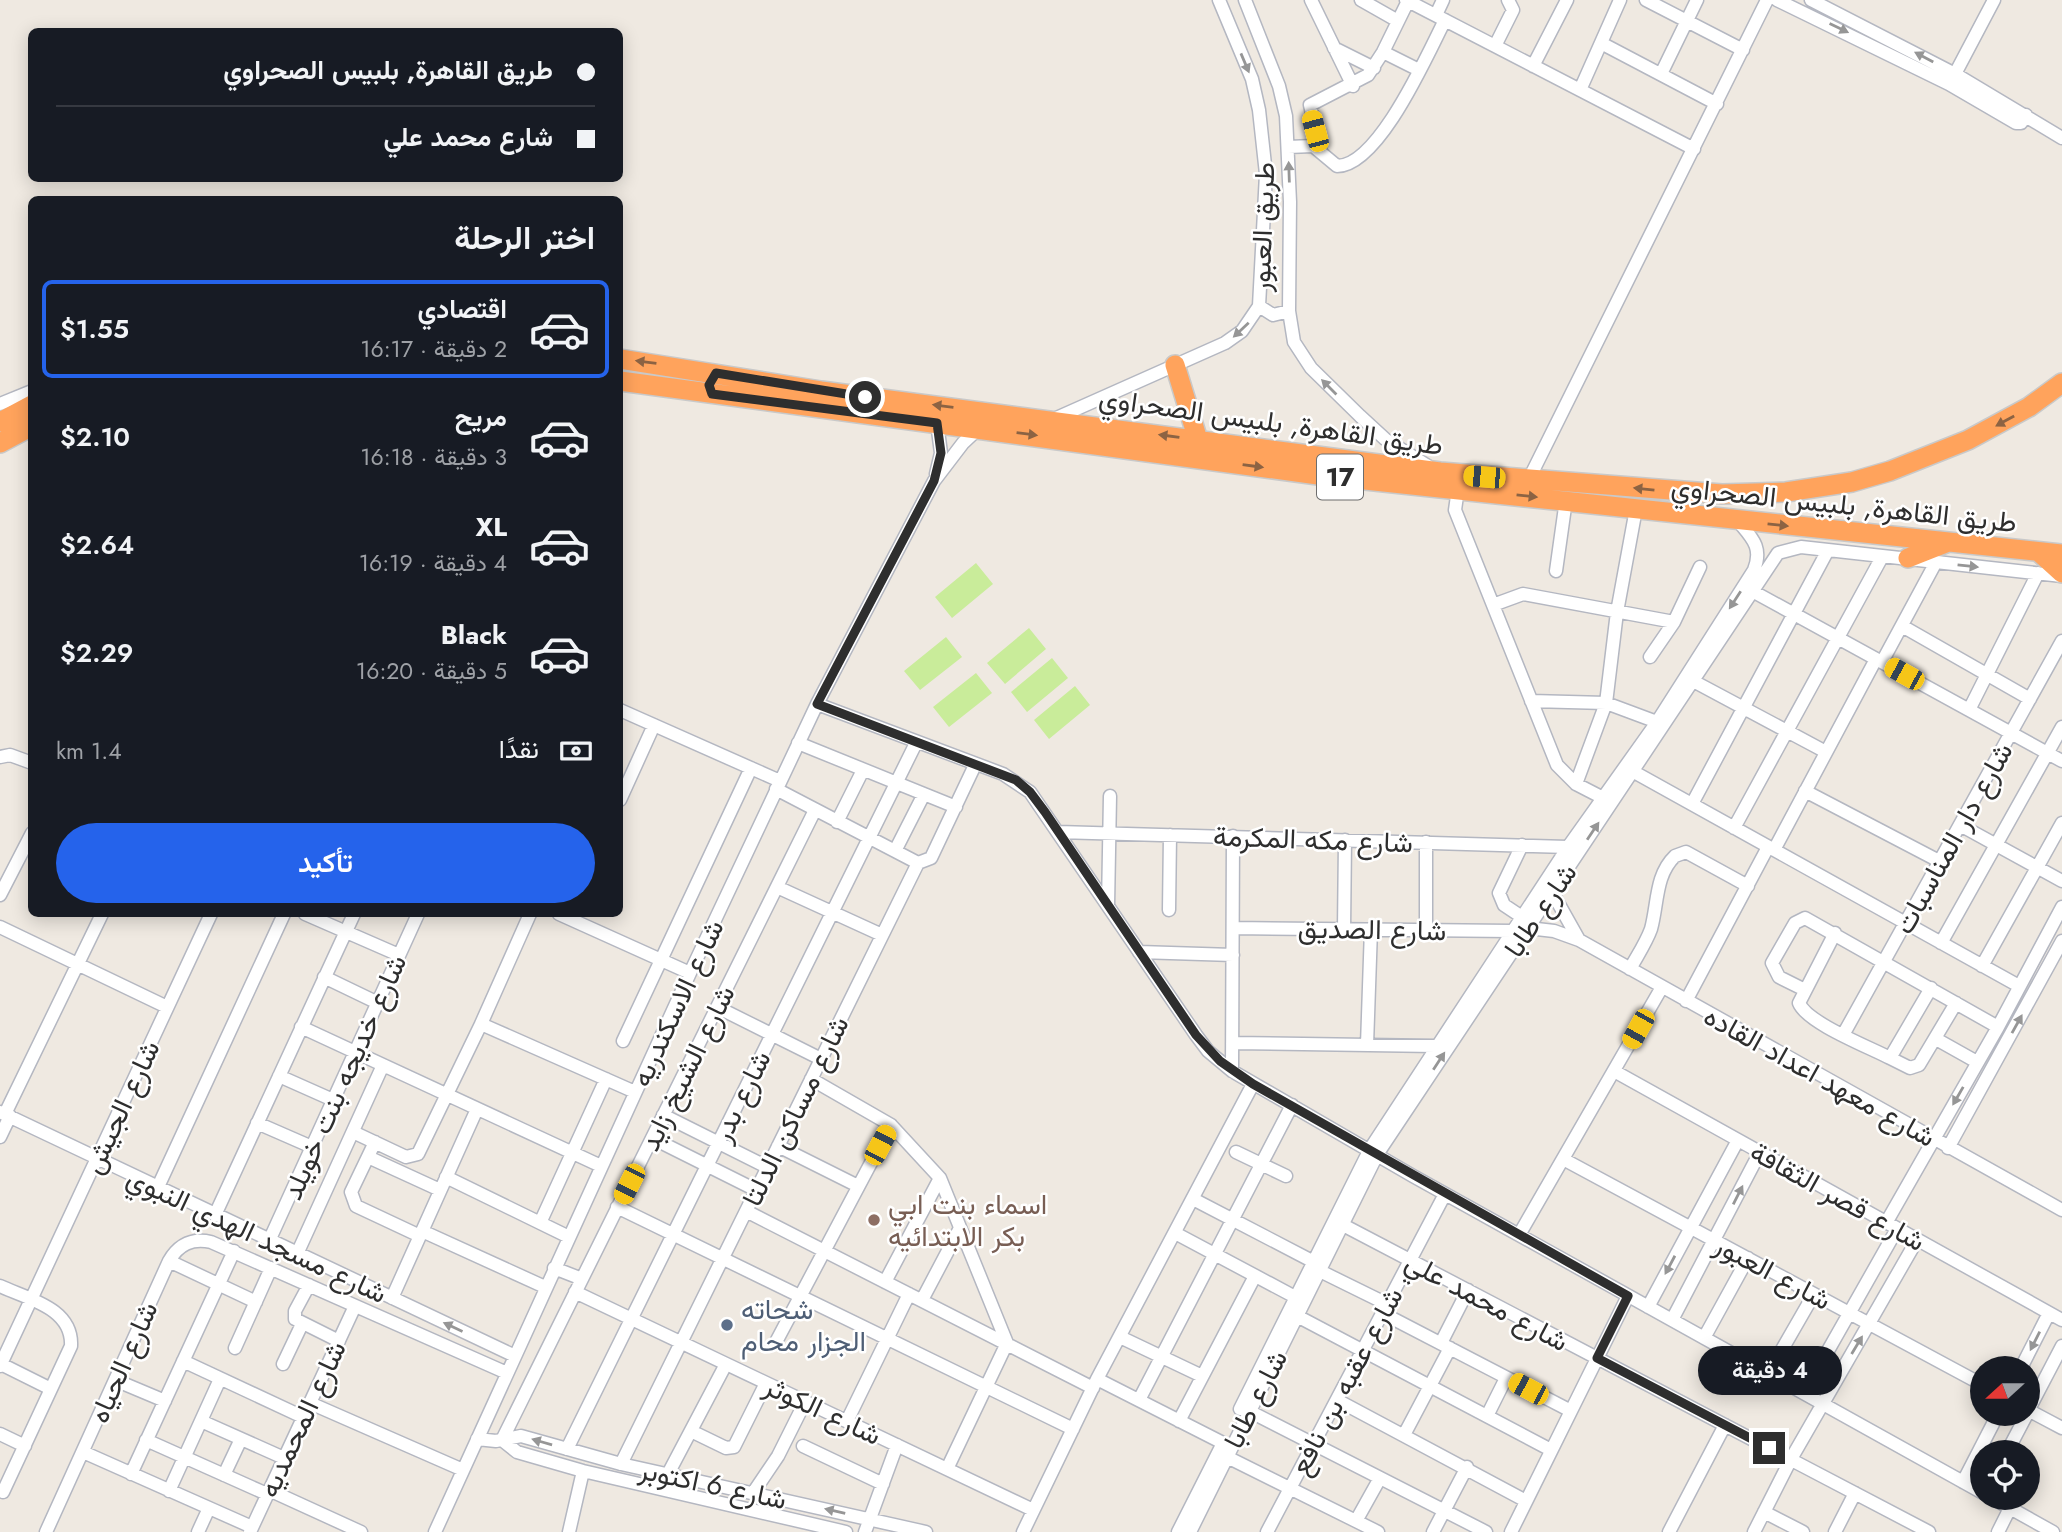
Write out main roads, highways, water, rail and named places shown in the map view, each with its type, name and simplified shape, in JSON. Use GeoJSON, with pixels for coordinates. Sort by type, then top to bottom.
{"type":"FeatureCollection","features":[{"type":"Feature","properties":{"kind":"highway","name":"طريق القاهرة, بلبيس الصحراوي"},"geometry":{"type":"LineString","coordinates":[[623,359],[678,366],[821,391],[1440,472],[1528,481],[1722,494],[1786,492],[1890,471],[1968,440],[2029,407],[2062,383]]}},
{"type":"Feature","properties":{"kind":"highway"},"geometry":{"type":"LineString","coordinates":[[1175,365],[1198,440]]}},
{"type":"Feature","properties":{"kind":"highway"},"geometry":{"type":"LineString","coordinates":[[675,389],[683,376],[678,366]]}},
{"type":"Feature","properties":{"kind":"highway"},"geometry":{"type":"LineString","coordinates":[[712,394],[710,380],[716,373]]}},
{"type":"Feature","properties":{"kind":"highway","name":"طريق القاهرة, بلبيس الصحراوي"},"geometry":{"type":"LineString","coordinates":[[623,381],[1318,475],[2062,554]]}},
{"type":"Feature","properties":{"kind":"highway"},"geometry":{"type":"LineString","coordinates":[[0,422],[24,400]]}},
{"type":"Feature","properties":{"kind":"highway"},"geometry":{"type":"LineString","coordinates":[[0,443],[28,428]]}},
{"type":"Feature","properties":{"kind":"highway"},"geometry":{"type":"LineString","coordinates":[[1908,558],[1946,543]]}},
{"type":"Feature","properties":{"kind":"highway"},"geometry":{"type":"LineString","coordinates":[[2040,553],[2062,575]]}},
{"type":"Feature","properties":{"kind":"place","name":"اسماء بنت ابي بكر الابتدائيه"},"geometry":{"type":"Point","coordinates":[874,1220]}},
{"type":"Feature","properties":{"kind":"place","name":"شحاته الجزار محام"},"geometry":{"type":"Point","coordinates":[727,1325]}}]}
